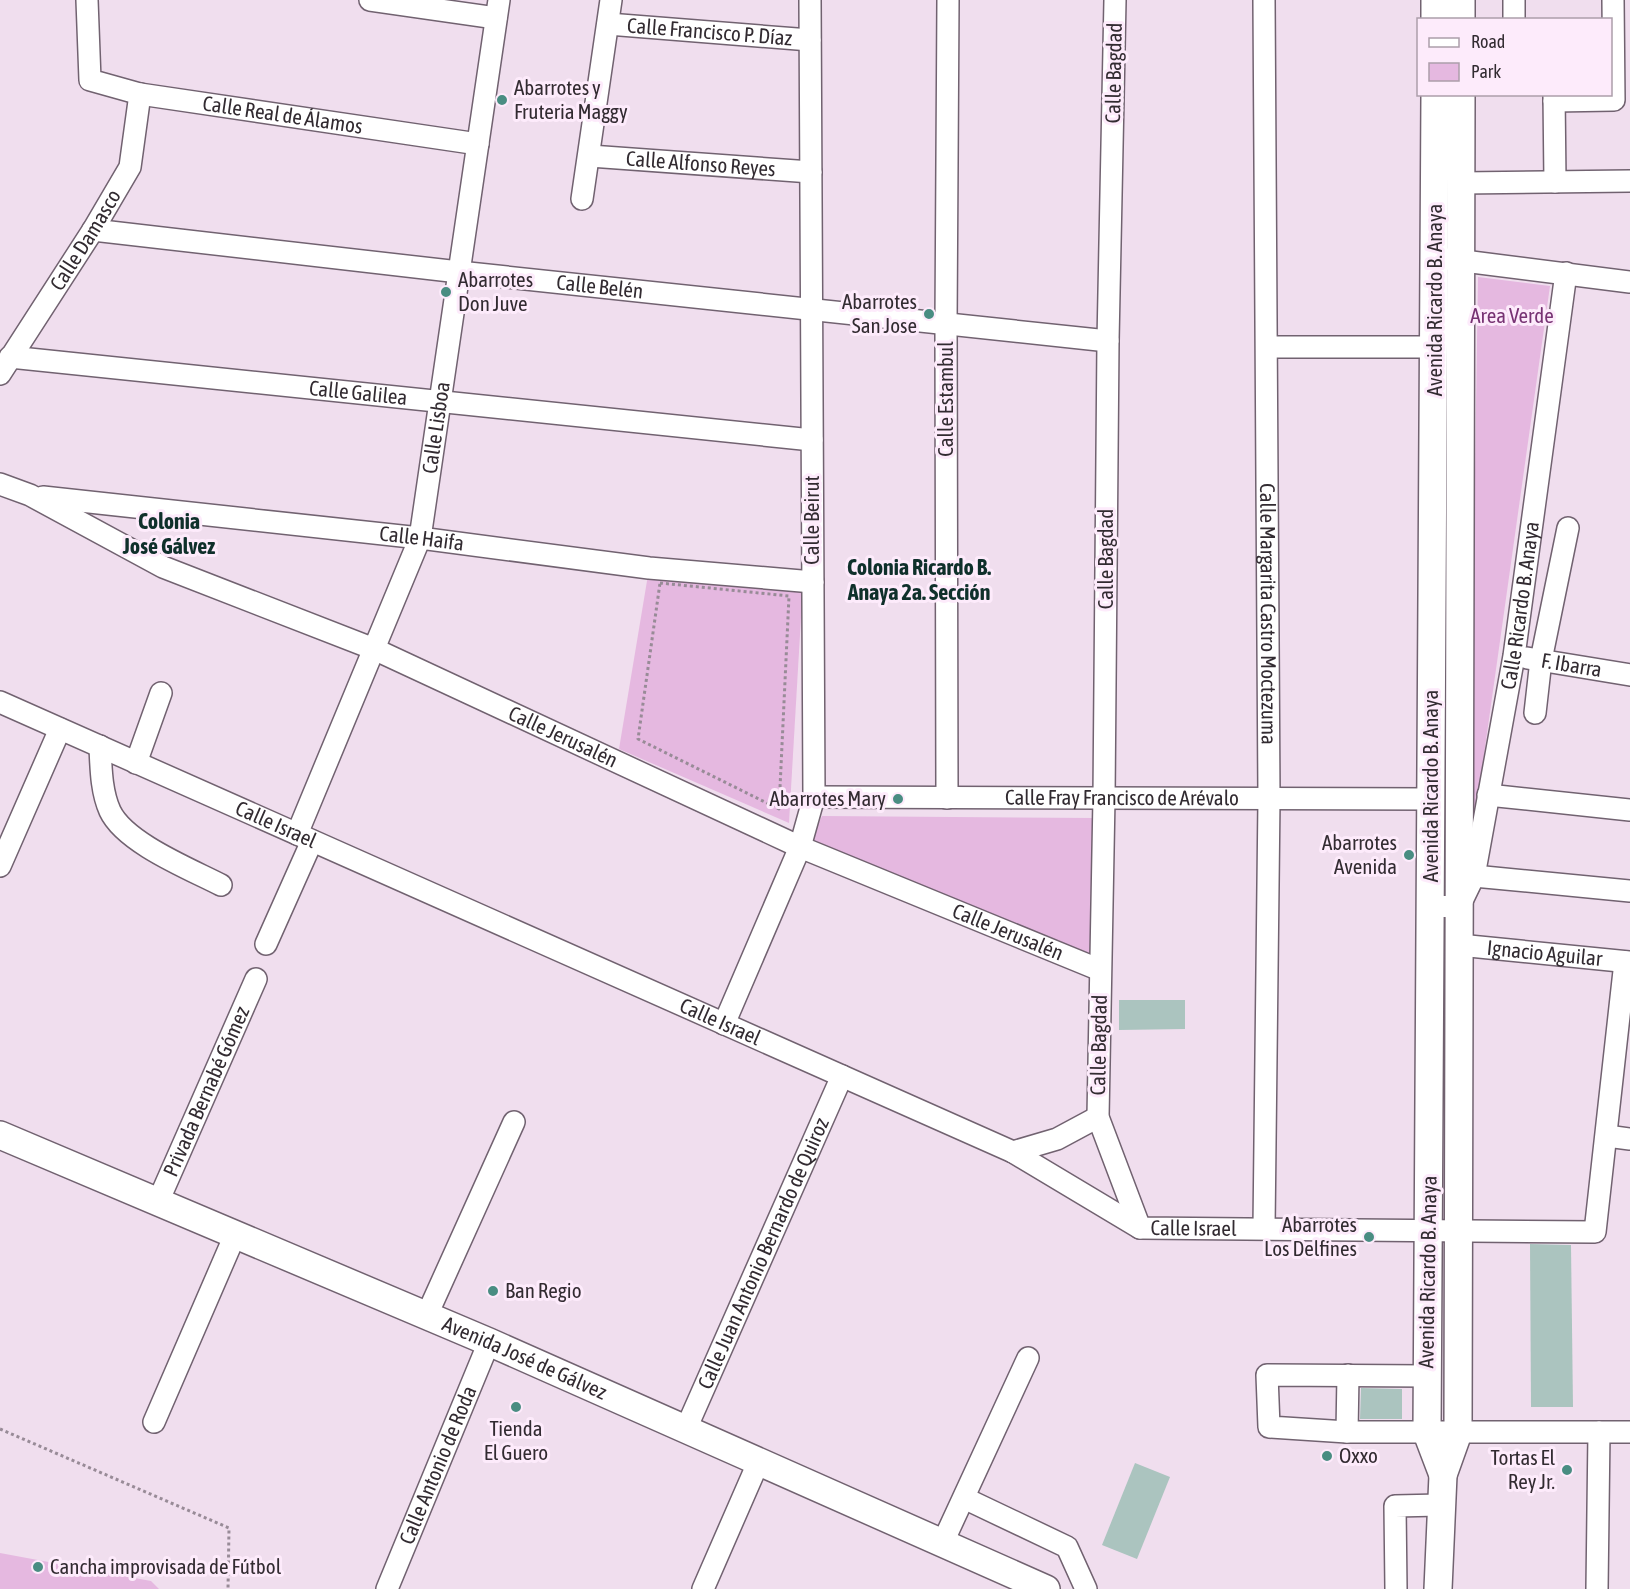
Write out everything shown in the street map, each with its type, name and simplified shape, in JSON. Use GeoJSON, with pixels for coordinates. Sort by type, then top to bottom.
{"type":"FeatureCollection","features":[{"type":"Feature","properties":{"kind":"main road"},"geometry":{"type":"LineString","coordinates":[[1435,0],[1435,18]]}},
{"type":"Feature","properties":{"kind":"main road"},"geometry":{"type":"LineString","coordinates":[[1461,0],[1461,18]]}},
{"type":"Feature","properties":{"kind":"main road","name":"Avenida Ricardo B. Anaya"},"geometry":{"type":"LineString","coordinates":[[1435,96],[1427,1432],[1443,1475]]}},
{"type":"Feature","properties":{"kind":"main road","name":"Avenida Ricardo B. Anaya"},"geometry":{"type":"LineString","coordinates":[[1438,1589],[1443,1475],[1458,1432],[1461,96]]}},
{"type":"Feature","properties":{"kind":"main road","name":"Avenida José de Gálvez"},"geometry":{"type":"LineString","coordinates":[[0,1135],[157,1204],[489,1342],[685,1431],[943,1542],[1012,1582],[1046,1589]]}},
{"type":"Feature","properties":{"kind":"street","name":"Calle Real de Álamos"},"geometry":{"type":"LineString","coordinates":[[87,0],[90,80],[140,94],[478,144]]}},
{"type":"Feature","properties":{"kind":"street"},"geometry":{"type":"LineString","coordinates":[[370,0],[497,9]]}},
{"type":"Feature","properties":{"kind":"street"},"geometry":{"type":"LineString","coordinates":[[582,199],[611,0]]}},
{"type":"Feature","properties":{"kind":"street","name":"Calle Beirut"},"geometry":{"type":"LineString","coordinates":[[724,1024],[800,847],[814,797],[810,0]]}},
{"type":"Feature","properties":{"kind":"street","name":"Calle Estambul"},"geometry":{"type":"LineString","coordinates":[[947,798],[948,0]]}},
{"type":"Feature","properties":{"kind":"street","name":"Calle Bagdad"},"geometry":{"type":"LineString","coordinates":[[1115,0],[1108,341],[1104,798],[1098,1118],[1140,1227]]}},
{"type":"Feature","properties":{"kind":"street","name":"Calle Margarita Castro Moctezuma"},"geometry":{"type":"LineString","coordinates":[[1264,0],[1269,798],[1264,1228]]}},
{"type":"Feature","properties":{"kind":"street"},"geometry":{"type":"LineString","coordinates":[[1514,0],[1514,18]]}},
{"type":"Feature","properties":{"kind":"street"},"geometry":{"type":"LineString","coordinates":[[1554,182],[1554,98],[1614,100],[1618,55],[1613,0]]}},
{"type":"Feature","properties":{"kind":"street","name":"Calle Lisboa"},"geometry":{"type":"LineString","coordinates":[[266,944],[374,649],[420,538],[497,9]]}},
{"type":"Feature","properties":{"kind":"street","name":"Calle Francisco P. Díaz"},"geometry":{"type":"LineString","coordinates":[[608,24],[810,40]]}},
{"type":"Feature","properties":{"kind":"street","name":"Calle Damasco"},"geometry":{"type":"LineString","coordinates":[[5,365],[93,230],[130,167],[140,94]]}},
{"type":"Feature","properties":{"kind":"street","name":"Calle Alfonso Reyes"},"geometry":{"type":"LineString","coordinates":[[590,156],[811,172]]}},
{"type":"Feature","properties":{"kind":"street"},"geometry":{"type":"LineString","coordinates":[[1461,183],[1630,181]]}},
{"type":"Feature","properties":{"kind":"street","name":"Calle Belén"},"geometry":{"type":"LineString","coordinates":[[93,230],[459,272],[1108,341]]}},
{"type":"Feature","properties":{"kind":"street"},"geometry":{"type":"LineString","coordinates":[[1435,257],[1630,282]]}},
{"type":"Feature","properties":{"kind":"street","name":"Calle Ricardo B. Anaya"},"geometry":{"type":"LineString","coordinates":[[1459,907],[1474,876],[1514,656],[1566,273]]}},
{"type":"Feature","properties":{"kind":"street"},"geometry":{"type":"LineString","coordinates":[[1267,347],[1435,347]]}},
{"type":"Feature","properties":{"kind":"street","name":"Calle Galilea"},"geometry":{"type":"LineString","coordinates":[[5,365],[440,399],[812,440]]}},
{"type":"Feature","properties":{"kind":"street"},"geometry":{"type":"LineString","coordinates":[[0,484],[30,495]]}},
{"type":"Feature","properties":{"kind":"street","name":"Calle Haifa"},"geometry":{"type":"LineString","coordinates":[[30,495],[420,538],[649,568],[813,582]]}},
{"type":"Feature","properties":{"kind":"street","name":"Calle Jerusalén"},"geometry":{"type":"LineString","coordinates":[[30,495],[163,567],[374,649],[800,847],[1100,970]]}},
{"type":"Feature","properties":{"kind":"street"},"geometry":{"type":"LineString","coordinates":[[1535,713],[1541,660],[1568,528]]}},
{"type":"Feature","properties":{"kind":"street","name":"F. Ibarra"},"geometry":{"type":"LineString","coordinates":[[1514,656],[1630,675]]}},
{"type":"Feature","properties":{"kind":"street"},"geometry":{"type":"LineString","coordinates":[[136,763],[161,693]]}},
{"type":"Feature","properties":{"kind":"street","name":"Calle Israel"},"geometry":{"type":"LineString","coordinates":[[0,702],[1013,1152],[1140,1227],[1595,1232],[1607,1136]]}},
{"type":"Feature","properties":{"kind":"street"},"geometry":{"type":"LineString","coordinates":[[0,866],[60,729]]}},
{"type":"Feature","properties":{"kind":"street"},"geometry":{"type":"LineString","coordinates":[[100,747],[101,778],[110,812],[139,842],[221,885]]}},
{"type":"Feature","properties":{"kind":"street"},"geometry":{"type":"LineString","coordinates":[[1488,795],[1630,810]]}},
{"type":"Feature","properties":{"kind":"street","name":"Calle Fray Francisco de Arévalo"},"geometry":{"type":"LineString","coordinates":[[814,797],[1430,799]]}},
{"type":"Feature","properties":{"kind":"street"},"geometry":{"type":"LineString","coordinates":[[1474,876],[1630,891]]}},
{"type":"Feature","properties":{"kind":"street"},"geometry":{"type":"LineString","coordinates":[[1430,906],[1459,907]]}},
{"type":"Feature","properties":{"kind":"street","name":"Ignacio Aguilar"},"geometry":{"type":"LineString","coordinates":[[1459,945],[1628,962]]}},
{"type":"Feature","properties":{"kind":"street"},"geometry":{"type":"LineString","coordinates":[[1628,962],[1607,1136],[1630,1140]]}},
{"type":"Feature","properties":{"kind":"street","name":"Privada Bernabé Gómez"},"geometry":{"type":"LineString","coordinates":[[157,1204],[256,979]]}},
{"type":"Feature","properties":{"kind":"street","name":"Calle Juan Antonio Bernardo de Quiroz"},"geometry":{"type":"LineString","coordinates":[[685,1431],[842,1076]]}},
{"type":"Feature","properties":{"kind":"street","name":"Calle Bagdad"},"geometry":{"type":"LineString","coordinates":[[1013,1152],[1057,1139],[1098,1118]]}},
{"type":"Feature","properties":{"kind":"street"},"geometry":{"type":"LineString","coordinates":[[426,1317],[514,1122]]}},
{"type":"Feature","properties":{"kind":"street"},"geometry":{"type":"LineString","coordinates":[[154,1422],[235,1235]]}},
{"type":"Feature","properties":{"kind":"street","name":"Calle Antonio de Roda"},"geometry":{"type":"LineString","coordinates":[[387,1589],[489,1342]]}},
{"type":"Feature","properties":{"kind":"street"},"geometry":{"type":"LineString","coordinates":[[943,1542],[1028,1358]]}},
{"type":"Feature","properties":{"kind":"street"},"geometry":{"type":"LineString","coordinates":[[1427,1376],[1267,1375],[1269,1427],[1347,1432],[1630,1432]]}},
{"type":"Feature","properties":{"kind":"street"},"geometry":{"type":"LineString","coordinates":[[1347,1432],[1348,1375]]}},
{"type":"Feature","properties":{"kind":"street"},"geometry":{"type":"LineString","coordinates":[[1597,1589],[1599,1432]]}},
{"type":"Feature","properties":{"kind":"street"},"geometry":{"type":"LineString","coordinates":[[704,1589],[758,1462]]}},
{"type":"Feature","properties":{"kind":"street"},"geometry":{"type":"LineString","coordinates":[[964,1498],[1066,1547],[1086,1589]]}},
{"type":"Feature","properties":{"kind":"street"},"geometry":{"type":"LineString","coordinates":[[1396,1589],[1395,1506],[1440,1505]]}},
{"type":"Feature","properties":{"kind":"path"},"geometry":{"type":"LineString","coordinates":[[660,583],[789,596],[788,607],[779,809],[638,739],[660,583]]}},
{"type":"Feature","properties":{"kind":"path"},"geometry":{"type":"LineString","coordinates":[[0,1429],[228,1528],[228,1589]]}},
{"type":"Feature","properties":{"kind":"green space","name":"Area Verde"},"geometry":{"type":"Polygon","coordinates":[[[1478,277],[1550,286],[1469,861],[1478,277]]]}},
{"type":"Feature","properties":{"kind":"green space"},"geometry":{"type":"Polygon","coordinates":[[[649,569],[803,583],[789,823],[619,749],[649,569]]]}},
{"type":"Feature","properties":{"kind":"green space"},"geometry":{"type":"Polygon","coordinates":[[[822,816],[1094,818],[1093,956],[810,842],[822,816]]]}},
{"type":"Feature","properties":{"kind":"green space","name":"Cancha improvisada de Fútbol"},"geometry":{"type":"Polygon","coordinates":[[[0,1553],[151,1581],[159,1589],[0,1589],[0,1553]]]}},
{"type":"Feature","properties":{"kind":"building"},"geometry":{"type":"Polygon","coordinates":[[[1119,1000],[1185,1000],[1185,1029],[1119,1030],[1119,1000]]]}},
{"type":"Feature","properties":{"kind":"building"},"geometry":{"type":"Polygon","coordinates":[[[1530,1244],[1571,1245],[1573,1407],[1531,1407],[1530,1244]]]}},
{"type":"Feature","properties":{"kind":"building"},"geometry":{"type":"Polygon","coordinates":[[[1361,1388],[1402,1389],[1402,1419],[1360,1419],[1361,1388]]]}},
{"type":"Feature","properties":{"kind":"building"},"geometry":{"type":"Polygon","coordinates":[[[1135,1463],[1170,1477],[1137,1559],[1102,1545],[1135,1463]]]}},
{"type":"Feature","properties":{"kind":"place","name":"Abarrotes y Fruteria Maggy"},"geometry":{"type":"Point","coordinates":[502,100]}},
{"type":"Feature","properties":{"kind":"place","name":"Abarrotes Don Juve"},"geometry":{"type":"Point","coordinates":[446,292]}},
{"type":"Feature","properties":{"kind":"place","name":"Abarrotes San Jose"},"geometry":{"type":"Point","coordinates":[929,314]}},
{"type":"Feature","properties":{"kind":"place","name":"Abarrotes Mary"},"geometry":{"type":"Point","coordinates":[898,799]}},
{"type":"Feature","properties":{"kind":"place","name":"Abarrotes Avenida"},"geometry":{"type":"Point","coordinates":[1409,855]}},
{"type":"Feature","properties":{"kind":"place","name":"Abarrotes Los Delfines"},"geometry":{"type":"Point","coordinates":[1369,1237]}},
{"type":"Feature","properties":{"kind":"place","name":"Ban Regio"},"geometry":{"type":"Point","coordinates":[493,1291]}},
{"type":"Feature","properties":{"kind":"place","name":"Tienda El Guero"},"geometry":{"type":"Point","coordinates":[516,1407]}},
{"type":"Feature","properties":{"kind":"place","name":"Oxxo"},"geometry":{"type":"Point","coordinates":[1327,1456]}},
{"type":"Feature","properties":{"kind":"place","name":"Tortas El Rey Jr."},"geometry":{"type":"Point","coordinates":[1567,1470]}},
{"type":"Feature","properties":{"kind":"place","name":"Cancha improvisada de Fútbol"},"geometry":{"type":"Point","coordinates":[38,1567]}},
{"type":"Feature","properties":{"kind":"district","name":"Colonia José Gálvez"},"geometry":{"type":"Point","coordinates":[169,534]}},
{"type":"Feature","properties":{"kind":"district","name":"Colonia Ricardo B. Anaya 2a. Sección"},"geometry":{"type":"Point","coordinates":[919,580]}}]}
